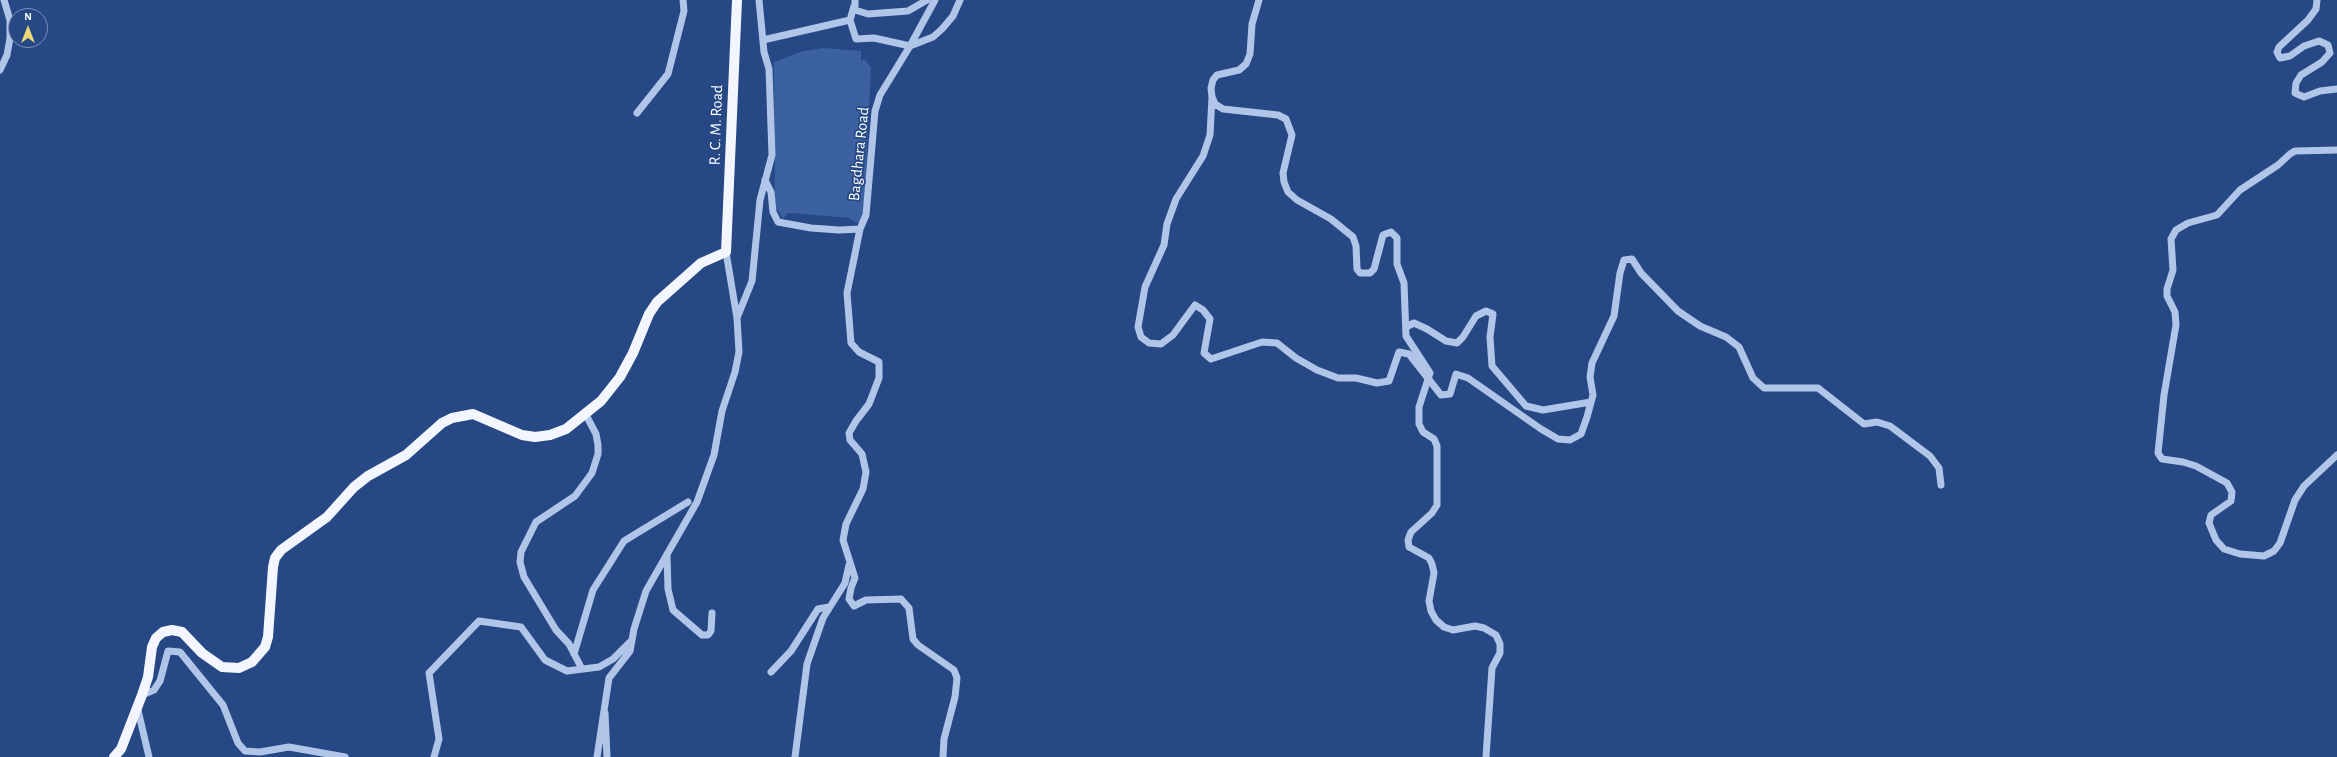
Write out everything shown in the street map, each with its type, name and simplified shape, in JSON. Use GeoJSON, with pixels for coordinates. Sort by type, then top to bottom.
{"type":"FeatureCollection","features":[{"type":"Feature","properties":{"kind":"main road","name":"R. C. M. Road"},"geometry":{"type":"LineString","coordinates":[[726,252],[738,0]]}},
{"type":"Feature","properties":{"kind":"main road"},"geometry":{"type":"LineString","coordinates":[[114,757],[121,749],[142,695],[148,677],[152,647],[156,638],[163,632],[172,630],[182,632],[202,653],[222,668],[246,666],[259,656],[268,637],[273,567],[275,558],[281,550],[327,517],[359,483],[406,455],[442,423],[461,415],[473,414],[522,435],[535,437],[550,435],[566,429],[586,415],[601,401],[620,377],[633,353],[649,314],[657,302],[701,263],[726,252]]}},
{"type":"Feature","properties":{"kind":"street"},"geometry":{"type":"LineString","coordinates":[[0,70],[7,55],[10,38],[10,20],[4,0]]}},
{"type":"Feature","properties":{"kind":"street"},"geometry":{"type":"LineString","coordinates":[[637,113],[668,74],[684,11],[683,0]]}},
{"type":"Feature","properties":{"kind":"street"},"geometry":{"type":"LineString","coordinates":[[737,318],[752,281],[760,200],[772,155],[772,110],[769,69],[759,0]]}},
{"type":"Feature","properties":{"kind":"street"},"geometry":{"type":"LineString","coordinates":[[854,3],[855,10],[868,14],[896,13],[915,9],[927,0]]}},
{"type":"Feature","properties":{"kind":"street","name":"Bagdhara Road"},"geometry":{"type":"LineString","coordinates":[[850,563],[843,540],[846,524],[864,489],[866,472],[862,454],[850,440],[849,433],[869,404],[879,378],[879,362],[859,352],[851,344],[847,293],[860,229],[866,215],[875,111],[880,95],[910,46],[935,0]]}},
{"type":"Feature","properties":{"kind":"street"},"geometry":{"type":"LineString","coordinates":[[854,3],[850,20],[856,39],[874,38],[910,46],[933,37],[942,29],[953,16],[960,0]]}},
{"type":"Feature","properties":{"kind":"street"},"geometry":{"type":"LineString","coordinates":[[1259,0],[1252,24],[1250,54],[1246,64],[1239,70],[1217,75],[1213,80],[1211,88],[1210,135],[1203,156],[1176,199],[1167,224],[1164,245],[1145,287],[1138,328],[1141,337],[1149,343],[1161,344],[1173,335],[1195,305],[1203,310],[1210,319],[1204,353],[1211,359],[1262,342],[1277,343],[1296,358],[1317,370],[1338,378],[1356,378],[1377,384],[1389,381],[1399,352],[1408,354],[1441,395],[1450,394],[1456,374],[1468,378],[1558,439],[1570,440],[1581,434],[1593,395],[1590,377],[1592,364],[1614,316],[1620,273],[1624,260],[1632,259],[1641,273],[1678,311],[1700,326],[1726,337],[1739,347],[1753,378],[1764,388],[1818,388],[1864,424],[1877,422],[1890,426],[1930,456],[1939,468],[1941,485]]}},
{"type":"Feature","properties":{"kind":"street"},"geometry":{"type":"LineString","coordinates":[[2317,0],[2316,9],[2308,20],[2279,47],[2277,52],[2280,58],[2290,56],[2304,46],[2319,41],[2328,45],[2330,53],[2322,62],[2301,75],[2296,83],[2296,93],[2304,97],[2320,91],[2337,89]]}},
{"type":"Feature","properties":{"kind":"street"},"geometry":{"type":"LineString","coordinates":[[764,40],[850,20]]}},
{"type":"Feature","properties":{"kind":"street"},"geometry":{"type":"LineString","coordinates":[[1212,97],[1215,104],[1223,109],[1263,112],[1278,115],[1286,119],[1292,135],[1283,173],[1284,182],[1297,200],[1331,219],[1353,236],[1356,246],[1357,269],[1360,273],[1370,273],[1374,269],[1383,235],[1391,232],[1395,236],[1397,264],[1404,284],[1406,336],[1428,368],[1429,380],[1419,407],[1419,424],[1423,432],[1434,439],[1437,446],[1438,494],[1434,509],[1411,532],[1408,540],[1410,547],[1429,558],[1432,564],[1434,573],[1429,602],[1431,611],[1444,628],[1453,630],[1475,626],[1484,628],[1496,635],[1500,644],[1500,653],[1492,668],[1486,757]]}},
{"type":"Feature","properties":{"kind":"street"},"geometry":{"type":"LineString","coordinates":[[2337,150],[2296,151],[2290,154],[2261,177],[2240,190],[2217,215],[2188,223],[2176,230],[2170,239],[2173,270],[2166,289],[2167,296],[2175,312],[2176,325],[2164,395],[2158,453],[2162,459],[2183,462],[2196,466],[2227,483],[2232,492],[2231,501],[2211,515],[2209,523],[2216,540],[2224,549],[2240,554],[2264,556],[2274,551],[2280,543],[2295,500],[2304,486],[2337,455]]}},
{"type":"Feature","properties":{"kind":"street"},"geometry":{"type":"LineString","coordinates":[[765,180],[771,192],[773,212],[778,222],[811,228],[839,230],[860,229]]}},
{"type":"Feature","properties":{"kind":"street"},"geometry":{"type":"LineString","coordinates":[[597,757],[604,699],[609,678],[630,652],[634,629],[646,591],[697,502],[714,455],[722,411],[735,372],[739,352],[737,318],[726,252]]}},
{"type":"Feature","properties":{"kind":"street"},"geometry":{"type":"LineString","coordinates":[[1406,327],[1414,323],[1446,341],[1457,343],[1463,338],[1476,316],[1486,311],[1493,314],[1490,337],[1492,366],[1526,406],[1542,410],[1591,402]]}},
{"type":"Feature","properties":{"kind":"street"},"geometry":{"type":"LineString","coordinates":[[582,669],[574,654],[524,577],[520,562],[521,552],[536,522],[575,496],[592,473],[598,454],[598,445],[596,434],[586,415]]}},
{"type":"Feature","properties":{"kind":"street"},"geometry":{"type":"LineString","coordinates":[[574,654],[593,590],[624,541],[688,502]]}},
{"type":"Feature","properties":{"kind":"street"},"geometry":{"type":"LineString","coordinates":[[667,554],[668,594],[673,610],[702,635],[708,635],[711,631],[712,613]]}},
{"type":"Feature","properties":{"kind":"street"},"geometry":{"type":"LineString","coordinates":[[795,757],[806,669],[828,607],[845,583],[850,563]]}},
{"type":"Feature","properties":{"kind":"street"},"geometry":{"type":"LineString","coordinates":[[850,563],[855,578],[850,588],[849,599],[854,606],[866,600],[901,599],[910,608],[913,639],[918,645],[954,670],[957,678],[955,697],[944,739],[943,757]]}},
{"type":"Feature","properties":{"kind":"street"},"geometry":{"type":"LineString","coordinates":[[771,672],[791,652],[818,609],[828,607]]}},
{"type":"Feature","properties":{"kind":"street"},"geometry":{"type":"LineString","coordinates":[[434,757],[439,739],[429,673],[479,621],[521,627],[545,660],[567,671],[599,667],[613,659],[633,638]]}},
{"type":"Feature","properties":{"kind":"street"},"geometry":{"type":"LineString","coordinates":[[142,695],[154,690],[160,681],[168,651],[180,652],[223,705],[238,743],[244,750],[260,752],[289,747],[344,757]]}},
{"type":"Feature","properties":{"kind":"street"},"geometry":{"type":"LineString","coordinates":[[604,699],[606,757]]}},
{"type":"Feature","properties":{"kind":"street"},"geometry":{"type":"LineString","coordinates":[[137,706],[149,757]]}},
{"type":"Feature","properties":{"kind":"shaded area"},"geometry":{"type":"Polygon","coordinates":[[[824,48],[861,51],[861,61],[864,59],[871,68],[864,215],[859,224],[849,218],[792,213],[788,213],[783,219],[775,206],[774,62],[803,51],[824,48]]]}}]}
